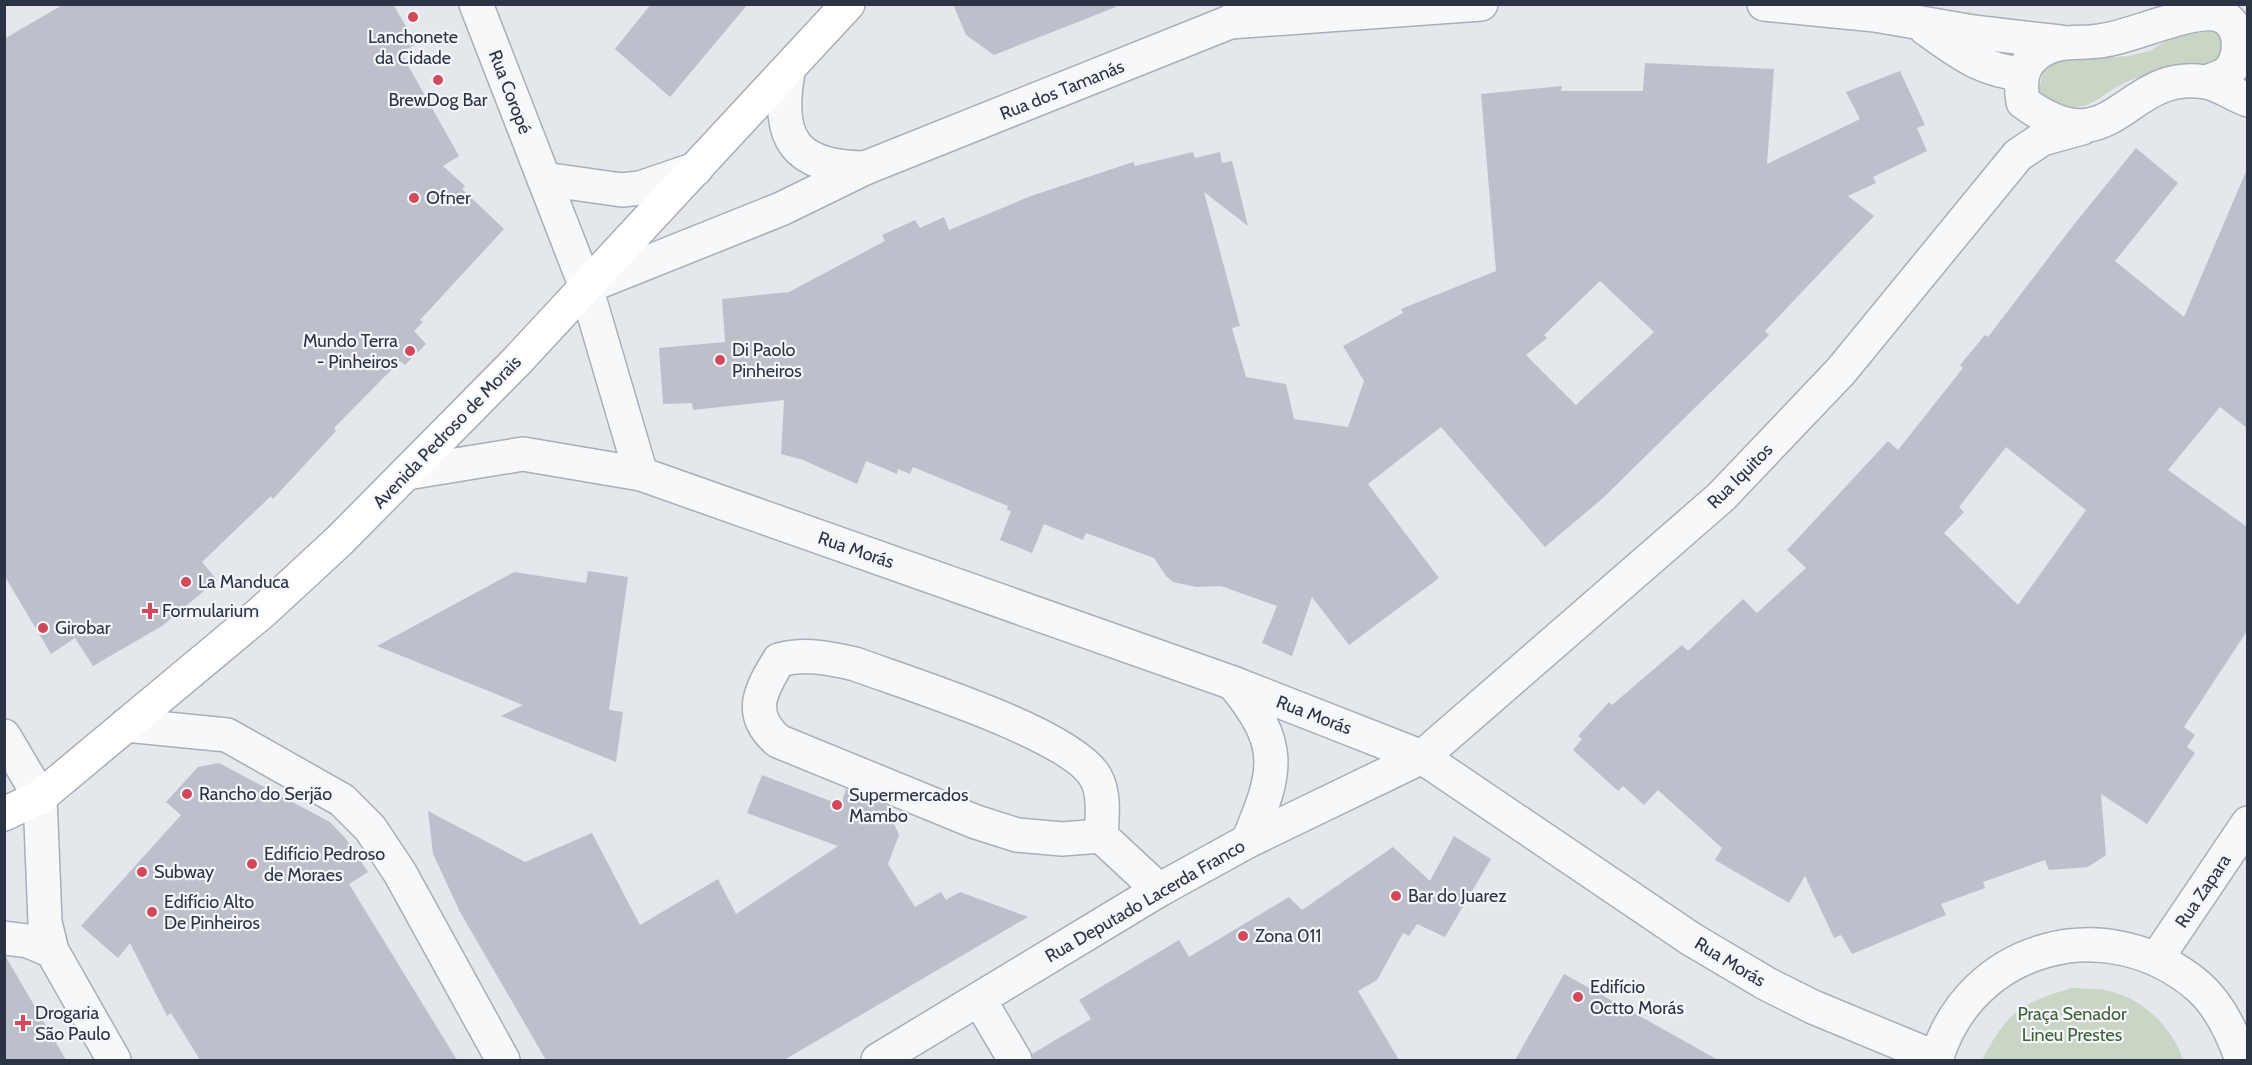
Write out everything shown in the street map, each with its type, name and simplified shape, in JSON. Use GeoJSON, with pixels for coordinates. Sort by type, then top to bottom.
{"type":"FeatureCollection","features":[{"type":"Feature","properties":{"kind":"main road","name":"Avenida Pedroso de Morais"},"geometry":{"type":"LineString","coordinates":[[4,814],[40,797],[262,612],[407,473],[586,287],[788,72],[848,4]]}},
{"type":"Feature","properties":{"kind":"street","name":"Rua Coropé"},"geometry":{"type":"LineString","coordinates":[[476,4],[586,287]]}},
{"type":"Feature","properties":{"kind":"street","name":"Rua dos Tamanás"},"geometry":{"type":"LineString","coordinates":[[586,287],[781,209],[865,168],[1242,13],[1481,4]]}},
{"type":"Feature","properties":{"kind":"street"},"geometry":{"type":"LineString","coordinates":[[1764,4],[1914,21],[2019,39],[2060,42],[2121,38],[2168,15],[2227,13],[2236,33],[2243,70],[2229,71],[2206,82]]}},
{"type":"Feature","properties":{"kind":"street"},"geometry":{"type":"LineString","coordinates":[[1914,21],[1980,65],[1997,72],[2023,88],[2056,123],[2082,128]]}},
{"type":"Feature","properties":{"kind":"street"},"geometry":{"type":"LineString","coordinates":[[2023,88],[2030,60],[2039,52],[2060,42]]}},
{"type":"Feature","properties":{"kind":"street","name":"Rua dos Tamanás"},"geometry":{"type":"LineString","coordinates":[[788,72],[783,96],[784,121],[794,145],[815,161],[835,168],[865,168]]}},
{"type":"Feature","properties":{"kind":"street"},"geometry":{"type":"LineString","coordinates":[[2206,82],[2247,100]]}},
{"type":"Feature","properties":{"kind":"street","name":"Rua Iquitos"},"geometry":{"type":"LineString","coordinates":[[1422,757],[1721,497],[1841,371],[2018,155],[2042,139],[2106,120],[2149,92],[2173,85],[2206,82]]}},
{"type":"Feature","properties":{"kind":"street","name":"Rua Iquitos"},"geometry":{"type":"LineString","coordinates":[[2018,155],[2023,134],[2023,88]]}},
{"type":"Feature","properties":{"kind":"street"},"geometry":{"type":"LineString","coordinates":[[544,179],[622,190],[640,188],[696,169]]}},
{"type":"Feature","properties":{"kind":"street"},"geometry":{"type":"LineString","coordinates":[[586,287],[641,474]]}},
{"type":"Feature","properties":{"kind":"street","name":"Rua Morás"},"geometry":{"type":"LineString","coordinates":[[407,473],[523,454],[641,474],[1233,683],[1422,757],[1691,939],[1767,984],[1813,1007],[1936,1059]]}},
{"type":"Feature","properties":{"kind":"street"},"geometry":{"type":"LineString","coordinates":[[1101,836],[1102,803],[1096,778],[1075,754],[1029,729],[855,664],[832,659],[793,657],[779,660],[768,677],[758,706],[760,719],[766,731],[778,741],[976,822],[1017,835],[1062,839],[1101,836],[1159,890]]}},
{"type":"Feature","properties":{"kind":"street"},"geometry":{"type":"LineString","coordinates":[[1233,683],[1265,728],[1271,750],[1270,774],[1262,809],[1248,842]]}},
{"type":"Feature","properties":{"kind":"street"},"geometry":{"type":"LineString","coordinates":[[126,724],[227,735],[342,800],[370,828],[400,873],[503,1060]]}},
{"type":"Feature","properties":{"kind":"street"},"geometry":{"type":"LineString","coordinates":[[4,736],[40,797],[45,922],[52,951],[114,1060]]}},
{"type":"Feature","properties":{"kind":"street","name":"Rua Deputado Lacerda Franco"},"geometry":{"type":"LineString","coordinates":[[878,1060],[1159,890],[1248,842],[1422,757]]}},
{"type":"Feature","properties":{"kind":"street","name":"Rua Zapara"},"geometry":{"type":"LineString","coordinates":[[2157,958],[2247,823]]}},
{"type":"Feature","properties":{"kind":"street"},"geometry":{"type":"LineString","coordinates":[[4,938],[28,940],[52,951]]}},
{"type":"Feature","properties":{"kind":"street"},"geometry":{"type":"LineString","coordinates":[[1936,1059],[1955,1017],[1985,982],[2024,957],[2068,945],[2114,945],[2157,958],[2199,987],[2230,1028],[2242,1060]]}},
{"type":"Feature","properties":{"kind":"street"},"geometry":{"type":"LineString","coordinates":[[979,999],[1015,1060]]}},
{"type":"Feature","properties":{"kind":"green space"},"geometry":{"type":"Polygon","coordinates":[[[2217,26],[2225,38],[2218,59],[2197,66],[2131,80],[2080,107],[2045,106],[2039,91],[2043,72],[2056,62],[2128,56],[2150,51],[2171,37],[2217,26]]]}},
{"type":"Feature","properties":{"kind":"green space","name":"Praça Senador Lineu Prestes"},"geometry":{"type":"Polygon","coordinates":[[[2071,988],[2108,991],[2125,996],[2147,1009],[2165,1027],[2183,1060],[1982,1060],[1999,1031],[2017,1012],[2039,999],[2071,988]]]}},
{"type":"Feature","properties":{"kind":"building"},"geometry":{"type":"Polygon","coordinates":[[[64,4],[393,4],[416,44],[401,53],[459,156],[443,166],[465,186],[462,189],[504,229],[420,320],[423,322],[414,331],[426,344],[405,365],[400,361],[334,428],[336,431],[273,499],[271,496],[202,562],[217,580],[162,626],[93,666],[75,638],[51,654],[4,575],[4,39],[64,4]]]}},
{"type":"Feature","properties":{"kind":"building"},"geometry":{"type":"Polygon","coordinates":[[[651,4],[748,4],[670,97],[615,49],[651,4]]]}},
{"type":"Feature","properties":{"kind":"building"},"geometry":{"type":"Polygon","coordinates":[[[953,4],[1116,4],[1116,7],[994,55],[966,35],[953,4]]]}},
{"type":"Feature","properties":{"kind":"building"},"geometry":{"type":"Polygon","coordinates":[[[1645,63],[1774,69],[1767,164],[1860,119],[1846,92],[1900,71],[1925,125],[1917,128],[1927,151],[1873,177],[1876,183],[1848,196],[1874,216],[1765,331],[1769,335],[1603,498],[1545,547],[1441,427],[1368,484],[1439,578],[1349,645],[1312,597],[1292,656],[1262,643],[1277,606],[1221,586],[1196,587],[1173,582],[1154,558],[1086,533],[1083,540],[1044,524],[1032,553],[1000,540],[1011,511],[1007,510],[1008,506],[913,467],[910,474],[898,469],[897,474],[866,461],[857,484],[803,460],[781,454],[784,400],[693,410],[692,403],[663,404],[659,348],[725,342],[722,299],[789,292],[885,241],[882,235],[915,220],[920,228],[944,217],[949,230],[1031,196],[1133,162],[1135,166],[1193,152],[1195,158],[1220,152],[1222,163],[1232,161],[1248,226],[1204,192],[1240,326],[1232,328],[1246,377],[1286,384],[1294,419],[1348,427],[1364,381],[1343,346],[1403,313],[1401,309],[1496,271],[1481,94],[1562,86],[1561,91],[1643,91],[1645,63]],[[1600,281],[1544,335],[1547,338],[1526,355],[1576,405],[1654,332],[1600,281]]]}},
{"type":"Feature","properties":{"kind":"building"},"geometry":{"type":"Polygon","coordinates":[[[2136,148],[2178,183],[2115,261],[2184,317],[2247,169],[2247,428],[2220,407],[2168,470],[2247,527],[2247,631],[2184,727],[2195,735],[2187,747],[2195,753],[2147,824],[2101,794],[2106,855],[2088,867],[2049,870],[2045,860],[1983,882],[1985,888],[1941,904],[1946,915],[1852,954],[1841,935],[1834,938],[1805,876],[1789,903],[1715,860],[1722,848],[1658,790],[1644,805],[1623,786],[1618,791],[1573,750],[1582,739],[1578,736],[1609,702],[1612,705],[1682,645],[1688,651],[1743,599],[1757,613],[1806,568],[1787,550],[1888,441],[1898,450],[1963,368],[1960,365],[1985,335],[1988,337],[2136,148]],[[2006,447],[1959,507],[1964,512],[1944,533],[2018,605],[2086,510],[2006,447]]]}},
{"type":"Feature","properties":{"kind":"building"},"geometry":{"type":"Polygon","coordinates":[[[588,571],[628,577],[609,710],[623,712],[616,762],[501,716],[523,705],[377,646],[514,572],[586,583],[588,571]]]}},
{"type":"Feature","properties":{"kind":"building"},"geometry":{"type":"Polygon","coordinates":[[[219,763],[330,822],[346,839],[368,872],[349,884],[457,1060],[200,1060],[171,1013],[167,1016],[130,943],[118,958],[81,926],[181,815],[166,802],[198,767],[219,763]]]}},
{"type":"Feature","properties":{"kind":"building"},"geometry":{"type":"Polygon","coordinates":[[[762,775],[841,805],[846,789],[886,805],[899,835],[888,864],[915,907],[941,892],[946,900],[960,892],[1028,917],[784,1060],[546,1060],[460,912],[433,854],[428,811],[525,862],[592,833],[640,925],[718,879],[736,914],[838,846],[747,813],[762,775]]]}},
{"type":"Feature","properties":{"kind":"building"},"geometry":{"type":"Polygon","coordinates":[[[1454,836],[1491,859],[1445,937],[1417,924],[1409,936],[1403,933],[1377,980],[1358,991],[1399,1060],[1034,1060],[1032,1054],[1091,1019],[1079,1000],[1179,940],[1189,957],[1289,897],[1302,910],[1393,847],[1430,881],[1454,836]]]}},
{"type":"Feature","properties":{"kind":"building"},"geometry":{"type":"Polygon","coordinates":[[[4,957],[6,957],[66,1060],[4,1060],[4,957]]]}},
{"type":"Feature","properties":{"kind":"building","name":"Edifício Octto Morás"},"geometry":{"type":"Polygon","coordinates":[[[1564,974],[1645,1019],[1718,1060],[1515,1060],[1564,974]]]}},
{"type":"Feature","properties":{"kind":"place","name":"Lanchonete da Cidade"},"geometry":{"type":"Point","coordinates":[413,17]}},
{"type":"Feature","properties":{"kind":"place","name":"BrewDog Bar"},"geometry":{"type":"Point","coordinates":[438,80]}},
{"type":"Feature","properties":{"kind":"place","name":"Ofner"},"geometry":{"type":"Point","coordinates":[414,198]}},
{"type":"Feature","properties":{"kind":"place","name":"Mundo Terra - Pinheiros"},"geometry":{"type":"Point","coordinates":[410,351]}},
{"type":"Feature","properties":{"kind":"place","name":"Di Paolo Pinheiros"},"geometry":{"type":"Point","coordinates":[720,360]}},
{"type":"Feature","properties":{"kind":"place","name":"La Manduca"},"geometry":{"type":"Point","coordinates":[186,582]}},
{"type":"Feature","properties":{"kind":"place","name":"Formularium"},"geometry":{"type":"Point","coordinates":[150,611]}},
{"type":"Feature","properties":{"kind":"place","name":"Girobar"},"geometry":{"type":"Point","coordinates":[43,628]}},
{"type":"Feature","properties":{"kind":"place","name":"Rancho do Serjão"},"geometry":{"type":"Point","coordinates":[187,794]}},
{"type":"Feature","properties":{"kind":"place","name":"Supermercados Mambo"},"geometry":{"type":"Point","coordinates":[837,805]}},
{"type":"Feature","properties":{"kind":"place","name":"Edifício Pedroso de Moraes"},"geometry":{"type":"Point","coordinates":[252,864]}},
{"type":"Feature","properties":{"kind":"place","name":"Subway"},"geometry":{"type":"Point","coordinates":[142,872]}},
{"type":"Feature","properties":{"kind":"place","name":"Bar do Juarez"},"geometry":{"type":"Point","coordinates":[1396,896]}},
{"type":"Feature","properties":{"kind":"place","name":"Edifício Alto De Pinheiros"},"geometry":{"type":"Point","coordinates":[152,912]}},
{"type":"Feature","properties":{"kind":"place","name":"Zona 011"},"geometry":{"type":"Point","coordinates":[1243,936]}},
{"type":"Feature","properties":{"kind":"place","name":"Edifício Octto Morás"},"geometry":{"type":"Point","coordinates":[1578,997]}},
{"type":"Feature","properties":{"kind":"place","name":"Drogaria São Paulo"},"geometry":{"type":"Point","coordinates":[23,1023]}}]}
